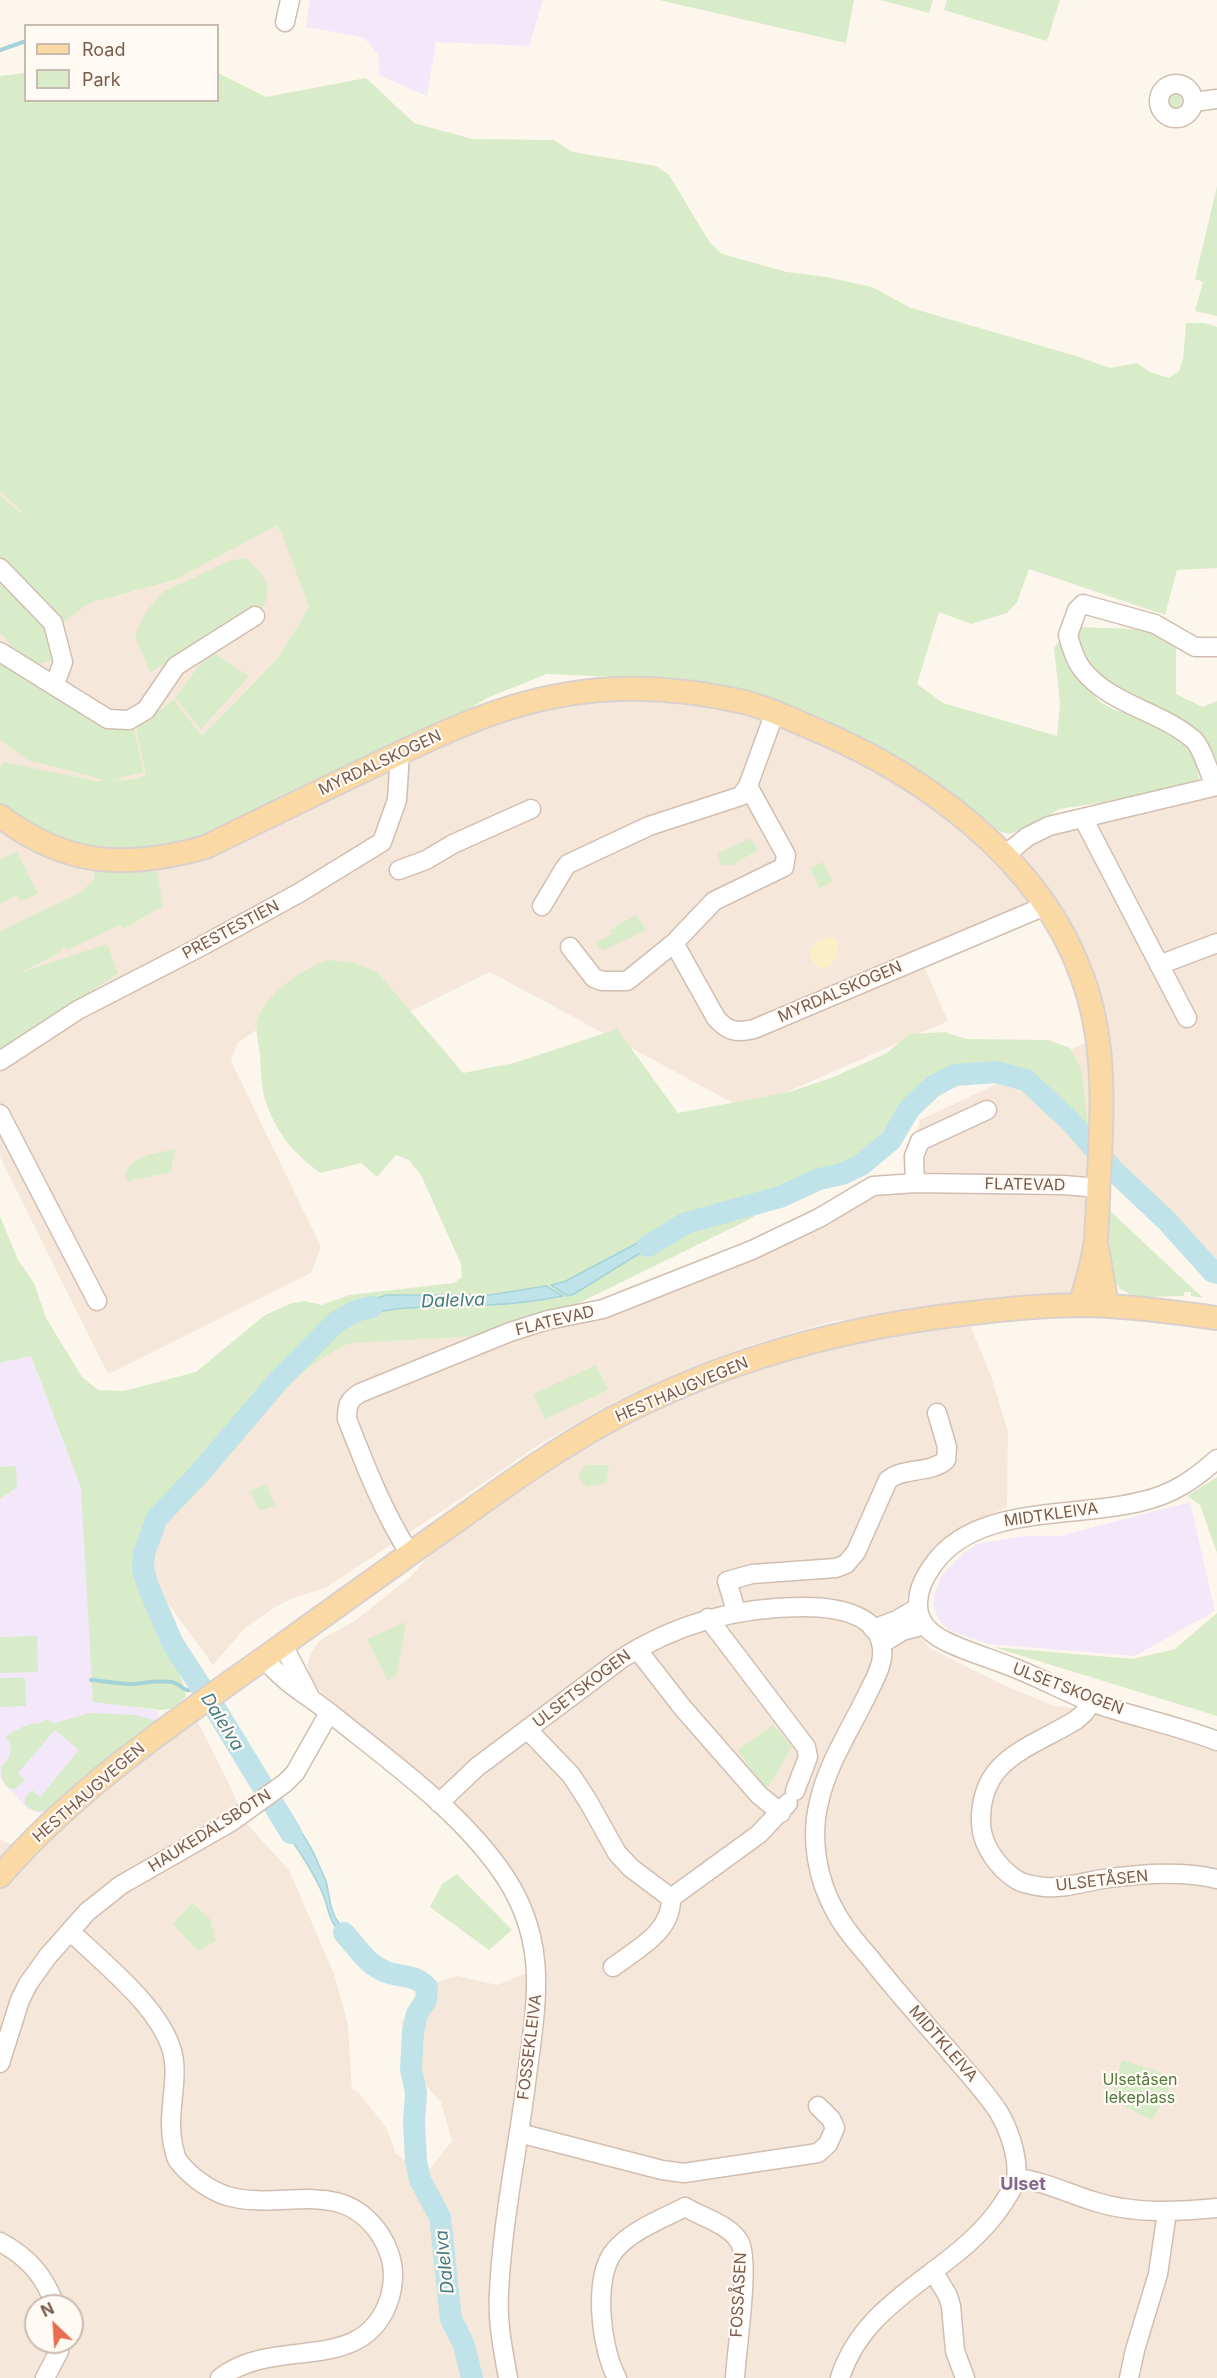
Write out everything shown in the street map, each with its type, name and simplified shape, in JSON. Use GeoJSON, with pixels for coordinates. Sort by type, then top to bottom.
{"type":"FeatureCollection","features":[{"type":"Feature","properties":{"kind":"main road","name":"MYRDALSKOGEN"},"geometry":{"type":"LineString","coordinates":[[0,816],[32,837],[88,858],[122,862],[148,860],[206,847],[400,753],[496,711],[571,693],[639,688],[690,692],[746,703],[775,712],[854,746],[921,784],[1005,855],[1046,906],[1082,973],[1098,1034],[1102,1064],[1102,1120],[1098,1188]]}},
{"type":"Feature","properties":{"kind":"main road"},"geometry":{"type":"LineString","coordinates":[[1080,1305],[1096,1242],[1098,1188]]}},
{"type":"Feature","properties":{"kind":"main road"},"geometry":{"type":"LineString","coordinates":[[1096,1242],[1107,1306]]}},
{"type":"Feature","properties":{"kind":"main road","name":"HESTHAUGVEGEN"},"geometry":{"type":"LineString","coordinates":[[0,1876],[26,1847],[75,1800],[130,1755],[511,1481],[608,1421],[723,1370],[793,1347],[898,1323],[1004,1310],[1080,1305],[1217,1318]]}},
{"type":"Feature","properties":{"kind":"street"},"geometry":{"type":"LineString","coordinates":[[285,22],[290,0]]}},
{"type":"Feature","properties":{"kind":"street"},"geometry":{"type":"LineString","coordinates":[[1194,102],[1217,99]]}},
{"type":"Feature","properties":{"kind":"street"},"geometry":{"type":"LineString","coordinates":[[0,568],[53,623],[63,662],[55,684]]}},
{"type":"Feature","properties":{"kind":"street"},"geometry":{"type":"LineString","coordinates":[[1005,855],[1028,837],[1049,826],[1216,786],[1196,742],[1161,718],[1109,692],[1082,669],[1068,635],[1077,610],[1083,604],[1155,624],[1196,647],[1217,647]]}},
{"type":"Feature","properties":{"kind":"street"},"geometry":{"type":"LineString","coordinates":[[0,652],[55,684],[108,719],[129,720],[146,710],[176,666],[255,616]]}},
{"type":"Feature","properties":{"kind":"street"},"geometry":{"type":"LineString","coordinates":[[542,906],[568,864],[649,826],[741,795],[748,786],[775,712]]}},
{"type":"Feature","properties":{"kind":"street","name":"PRESTESTIEN"},"geometry":{"type":"LineString","coordinates":[[0,1062],[78,1010],[289,898],[382,842],[397,800],[400,753]]}},
{"type":"Feature","properties":{"kind":"street"},"geometry":{"type":"LineString","coordinates":[[570,947],[594,978],[602,981],[627,981],[674,943],[714,901],[784,867],[786,855],[748,786]]}},
{"type":"Feature","properties":{"kind":"street"},"geometry":{"type":"LineString","coordinates":[[399,870],[426,860],[453,844],[531,808]]}},
{"type":"Feature","properties":{"kind":"street"},"geometry":{"type":"LineString","coordinates":[[1083,818],[1187,1018]]}},
{"type":"Feature","properties":{"kind":"street","name":"MYRDALSKOGEN"},"geometry":{"type":"LineString","coordinates":[[674,943],[716,1018],[725,1028],[738,1032],[754,1029],[1046,906]]}},
{"type":"Feature","properties":{"kind":"street"},"geometry":{"type":"LineString","coordinates":[[1159,965],[1217,943]]}},
{"type":"Feature","properties":{"kind":"street"},"geometry":{"type":"LineString","coordinates":[[915,1183],[914,1155],[920,1142],[987,1110]]}},
{"type":"Feature","properties":{"kind":"street"},"geometry":{"type":"LineString","coordinates":[[0,1114],[97,1301]]}},
{"type":"Feature","properties":{"kind":"street","name":"FLATEVAD"},"geometry":{"type":"LineString","coordinates":[[410,1554],[390,1517],[347,1419],[347,1407],[354,1397],[510,1332],[548,1320],[603,1309],[752,1251],[819,1218],[873,1186],[915,1183],[1064,1185],[1098,1188]]}},
{"type":"Feature","properties":{"kind":"street"},"geometry":{"type":"LineString","coordinates":[[736,1611],[727,1581],[752,1574],[836,1568],[849,1562],[860,1545],[888,1479],[896,1475],[939,1466],[946,1460],[947,1447],[937,1413]]}},
{"type":"Feature","properties":{"kind":"street","name":"MIDTKLEIVA"},"geometry":{"type":"LineString","coordinates":[[921,1616],[923,1583],[938,1558],[950,1546],[976,1529],[1006,1521],[1142,1502],[1179,1488],[1217,1459]]}},
{"type":"Feature","properties":{"kind":"street","name":"ULSETSKOGEN"},"geometry":{"type":"LineString","coordinates":[[439,1803],[477,1767],[637,1649],[708,1618],[736,1611],[769,1608],[837,1608],[859,1616],[877,1636]]}},
{"type":"Feature","properties":{"kind":"street"},"geometry":{"type":"LineString","coordinates":[[877,1636],[902,1632],[921,1616]]}},
{"type":"Feature","properties":{"kind":"street","name":"ULSETSKOGEN"},"geometry":{"type":"LineString","coordinates":[[921,1616],[933,1634],[945,1641],[1092,1702],[1217,1741]]}},
{"type":"Feature","properties":{"kind":"street"},"geometry":{"type":"LineString","coordinates":[[613,1967],[658,1934],[668,1918],[671,1898],[759,1834],[780,1813],[795,1791],[808,1757],[806,1747],[708,1618]]}},
{"type":"Feature","properties":{"kind":"street","name":"MIDTKLEIVA"},"geometry":{"type":"LineString","coordinates":[[877,1636],[881,1665],[832,1766],[819,1802],[815,1831],[818,1862],[825,1888],[835,1911],[854,1939],[999,2112],[1012,2146],[1016,2178]]}},
{"type":"Feature","properties":{"kind":"street","name":"FOSSEKLEIVA"},"geometry":{"type":"LineString","coordinates":[[283,1645],[311,1699]]}},
{"type":"Feature","properties":{"kind":"street","name":"ULSETSKOGEN"},"geometry":{"type":"LineString","coordinates":[[637,1649],[682,1707],[759,1795],[780,1813]]}},
{"type":"Feature","properties":{"kind":"street","name":"FOSSEKLEIVA"},"geometry":{"type":"LineString","coordinates":[[264,1658],[277,1674],[329,1713],[439,1803],[476,1840],[501,1871],[519,1902],[531,1934],[536,1964],[537,1996],[499,2293],[501,2333],[508,2378]]}},
{"type":"Feature","properties":{"kind":"street","name":"ULSETÅSEN"},"geometry":{"type":"LineString","coordinates":[[1092,1702],[1076,1720],[1012,1756],[997,1768],[990,1778],[981,1810],[982,1828],[992,1856],[1018,1881],[1044,1887],[1151,1875],[1199,1876],[1217,1879]]}},
{"type":"Feature","properties":{"kind":"street","name":"HAUKEDALSBOTN"},"geometry":{"type":"LineString","coordinates":[[0,2063],[20,2000],[28,1984],[70,1930],[87,1912],[121,1885],[231,1822],[271,1795],[295,1773],[329,1713]]}},
{"type":"Feature","properties":{"kind":"street","name":"ULSETSKOGEN"},"geometry":{"type":"LineString","coordinates":[[528,1730],[571,1775],[617,1853],[631,1868],[671,1898]]}},
{"type":"Feature","properties":{"kind":"street"},"geometry":{"type":"LineString","coordinates":[[795,1791],[819,1802]]}},
{"type":"Feature","properties":{"kind":"street"},"geometry":{"type":"LineString","coordinates":[[70,1930],[146,2005],[168,2038],[175,2066],[170,2116],[177,2161],[198,2181],[228,2196],[246,2199],[317,2198],[350,2205],[376,2228],[391,2256],[393,2285],[386,2311],[369,2337],[355,2347],[328,2356],[253,2361],[238,2366],[220,2378]]}},
{"type":"Feature","properties":{"kind":"street"},"geometry":{"type":"LineString","coordinates":[[519,2133],[663,2170],[684,2173],[818,2153],[828,2144],[835,2128],[831,2118],[818,2106]]}},
{"type":"Feature","properties":{"kind":"street"},"geometry":{"type":"LineString","coordinates":[[617,2378],[608,2359],[602,2331],[602,2296],[608,2260],[622,2242],[685,2207],[684,2173]]}},
{"type":"Feature","properties":{"kind":"street"},"geometry":{"type":"LineString","coordinates":[[840,2378],[846,2362],[868,2325],[899,2297],[976,2236],[990,2222],[1012,2190],[1016,2178],[1049,2185],[1099,2203],[1167,2212],[1217,2208]]}},
{"type":"Feature","properties":{"kind":"street","name":"FOSSÅSEN"},"geometry":{"type":"LineString","coordinates":[[685,2207],[726,2229],[742,2244],[744,2264],[735,2378]]}},
{"type":"Feature","properties":{"kind":"street"},"geometry":{"type":"LineString","coordinates":[[1129,2378],[1158,2274],[1167,2212]]}},
{"type":"Feature","properties":{"kind":"street"},"geometry":{"type":"LineString","coordinates":[[0,2242],[17,2252],[39,2272],[49,2294]]}},
{"type":"Feature","properties":{"kind":"street"},"geometry":{"type":"LineString","coordinates":[[933,2271],[945,2290],[951,2306],[955,2351],[965,2378]]}},
{"type":"Feature","properties":{"kind":"street"},"geometry":{"type":"LineString","coordinates":[[45,2378],[57,2354]]}},
{"type":"Feature","properties":{"kind":"shaded area"},"geometry":{"type":"Polygon","coordinates":[[[310,0],[543,0],[529,46],[436,42],[427,96],[379,75],[379,57],[362,37],[306,27],[310,0]]]}},
{"type":"Feature","properties":{"kind":"shaded area"},"geometry":{"type":"Polygon","coordinates":[[[0,492],[68,553],[91,603],[175,580],[276,526],[281,531],[309,607],[278,658],[188,750],[137,779],[97,781],[4,763],[0,767],[0,492]]]}},
{"type":"Feature","properties":{"kind":"shaded area"},"geometry":{"type":"Polygon","coordinates":[[[674,691],[771,718],[919,787],[1041,901],[920,957],[948,1021],[746,1110],[490,972],[391,1021],[341,974],[237,1043],[231,1061],[321,1247],[311,1273],[108,1374],[0,1157],[0,812],[123,861],[529,701],[674,691]]]}},
{"type":"Feature","properties":{"kind":"shaded area"},"geometry":{"type":"Polygon","coordinates":[[[1217,793],[1217,1269],[1101,1141],[1102,1034],[1012,853],[1052,831],[1217,793]]]}},
{"type":"Feature","properties":{"kind":"shaded area"},"geometry":{"type":"Polygon","coordinates":[[[1097,1037],[1095,1302],[833,1321],[751,1345],[681,1371],[616,1401],[540,1444],[325,1588],[296,1597],[275,1607],[245,1628],[213,1665],[134,1557],[342,1327],[575,1308],[749,1250],[905,1180],[920,1120],[1097,1037]]]}},
{"type":"Feature","properties":{"kind":"shaded area"},"geometry":{"type":"Polygon","coordinates":[[[970,1325],[992,1379],[1008,1432],[1007,1507],[972,1523],[925,1564],[903,1605],[906,1617],[929,1648],[1051,1705],[1135,1717],[1217,1751],[1217,2378],[0,2378],[0,1839],[15,1847],[193,1712],[247,1824],[289,1870],[334,1974],[348,2025],[352,2089],[358,2092],[386,2127],[396,2154],[426,2174],[452,2141],[441,2102],[416,2074],[401,2022],[426,1985],[458,1976],[497,1985],[534,1970],[515,1874],[484,1845],[465,1813],[314,1686],[307,1665],[312,1651],[320,1640],[356,1620],[411,1576],[429,1556],[514,1495],[578,1453],[646,1414],[697,1391],[752,1370],[825,1349],[901,1333],[970,1325]]]}},
{"type":"Feature","properties":{"kind":"shaded area"},"geometry":{"type":"Polygon","coordinates":[[[31,1356],[81,1488],[111,1703],[158,1711],[158,1723],[85,1777],[43,1814],[28,1809],[0,1779],[0,1363],[31,1356]]]}},
{"type":"Feature","properties":{"kind":"shaded area"},"geometry":{"type":"Polygon","coordinates":[[[1190,1502],[1215,1611],[1135,1656],[988,1644],[948,1630],[938,1618],[934,1608],[934,1595],[942,1575],[965,1552],[977,1544],[1023,1536],[1060,1536],[1190,1502]]]}},
{"type":"Feature","properties":{"kind":"green space"},"geometry":{"type":"Polygon","coordinates":[[[659,0],[854,0],[846,43],[659,0]]]}},
{"type":"Feature","properties":{"kind":"green space"},"geometry":{"type":"Polygon","coordinates":[[[880,0],[933,0],[929,13],[880,0]]]}},
{"type":"Feature","properties":{"kind":"green space"},"geometry":{"type":"Polygon","coordinates":[[[947,0],[1060,0],[1047,41],[944,10],[947,0]]]}},
{"type":"Feature","properties":{"kind":"green space"},"geometry":{"type":"Polygon","coordinates":[[[24,73],[24,102],[219,102],[219,74],[266,97],[366,78],[414,123],[472,139],[554,140],[573,152],[656,166],[669,175],[710,243],[722,254],[787,272],[826,277],[872,287],[911,308],[1110,368],[1137,363],[1150,372],[1169,378],[1179,371],[1183,359],[1186,323],[1204,323],[1217,327],[1217,568],[1177,570],[1165,615],[1029,569],[1017,602],[1007,613],[971,624],[939,612],[917,684],[943,703],[1057,736],[1060,704],[1054,648],[1068,627],[1075,674],[1100,702],[1117,711],[1141,715],[1176,733],[1194,753],[1199,779],[1132,798],[1059,809],[1037,823],[1010,834],[995,830],[943,791],[662,679],[547,674],[487,698],[442,726],[345,765],[274,809],[183,852],[135,863],[0,823],[0,767],[3,762],[97,781],[105,780],[28,760],[0,740],[0,658],[109,724],[134,728],[143,772],[113,780],[137,779],[146,774],[136,727],[174,700],[202,736],[278,658],[309,607],[281,532],[276,526],[175,580],[90,603],[59,625],[0,565],[0,496],[33,522],[0,492],[0,76],[24,73]]]}},
{"type":"Feature","properties":{"kind":"green space"},"geometry":{"type":"Polygon","coordinates":[[[1171,92],[1177,92],[1182,100],[1180,106],[1171,108],[1166,103],[1166,97],[1171,92]]]}},
{"type":"Feature","properties":{"kind":"green space"},"geometry":{"type":"Polygon","coordinates":[[[1217,186],[1217,316],[1195,311],[1203,282],[1195,279],[1217,186]]]}},
{"type":"Feature","properties":{"kind":"green space"},"geometry":{"type":"Polygon","coordinates":[[[247,558],[259,571],[268,589],[259,612],[150,672],[135,636],[145,613],[163,592],[229,561],[247,558]]]}},
{"type":"Feature","properties":{"kind":"green space"},"geometry":{"type":"Polygon","coordinates":[[[9,584],[54,632],[60,658],[31,666],[0,633],[0,585],[9,584]]]}},
{"type":"Feature","properties":{"kind":"green space"},"geometry":{"type":"Polygon","coordinates":[[[1076,627],[1163,630],[1176,648],[1176,694],[1203,707],[1217,701],[1217,764],[1204,741],[1100,680],[1079,648],[1076,627]]]}},
{"type":"Feature","properties":{"kind":"green space"},"geometry":{"type":"Polygon","coordinates":[[[215,654],[249,676],[201,729],[175,698],[201,663],[215,654]]]}},
{"type":"Feature","properties":{"kind":"green space"},"geometry":{"type":"Polygon","coordinates":[[[750,838],[758,850],[732,865],[722,865],[717,854],[750,838]]]}},
{"type":"Feature","properties":{"kind":"green space"},"geometry":{"type":"Polygon","coordinates":[[[17,852],[38,894],[21,901],[17,895],[0,904],[0,859],[17,852]]]}},
{"type":"Feature","properties":{"kind":"green space"},"geometry":{"type":"Polygon","coordinates":[[[823,862],[833,882],[819,888],[810,868],[823,862]]]}},
{"type":"Feature","properties":{"kind":"green space"},"geometry":{"type":"Polygon","coordinates":[[[94,870],[157,872],[163,906],[123,929],[120,925],[67,950],[65,947],[60,950],[62,952],[19,973],[107,944],[118,973],[0,1052],[0,931],[80,893],[94,880],[94,870]]]}},
{"type":"Feature","properties":{"kind":"green space"},"geometry":{"type":"Polygon","coordinates":[[[636,915],[646,930],[603,951],[596,943],[611,934],[610,930],[636,915]]]}},
{"type":"Feature","properties":{"kind":"green space"},"geometry":{"type":"Polygon","coordinates":[[[327,960],[355,963],[377,972],[463,1073],[514,1063],[617,1029],[678,1113],[789,1092],[831,1078],[887,1053],[909,1034],[945,1032],[966,1039],[1048,1040],[1070,1048],[1082,1071],[1088,1127],[1036,1077],[1008,1064],[949,1069],[924,1079],[858,1163],[753,1198],[754,1217],[519,1334],[350,1343],[332,1352],[300,1375],[228,1446],[172,1494],[147,1526],[137,1563],[140,1592],[177,1666],[186,1697],[171,1709],[160,1710],[93,1702],[81,1488],[31,1356],[0,1363],[0,1216],[18,1260],[34,1283],[46,1318],[82,1377],[98,1390],[124,1391],[196,1372],[265,1315],[292,1303],[304,1301],[322,1305],[349,1295],[454,1283],[462,1277],[461,1264],[421,1175],[409,1160],[396,1155],[377,1177],[361,1163],[321,1173],[293,1149],[273,1120],[262,1086],[258,1018],[278,990],[317,964],[327,960]],[[660,1231],[564,1282],[552,1285],[568,1296],[660,1231]],[[546,1286],[490,1295],[386,1295],[343,1311],[346,1322],[396,1309],[503,1304],[562,1297],[546,1286]]]}},
{"type":"Feature","properties":{"kind":"green space"},"geometry":{"type":"Polygon","coordinates":[[[175,1149],[171,1172],[128,1182],[125,1175],[133,1163],[145,1156],[175,1149]]]}},
{"type":"Feature","properties":{"kind":"green space"},"geometry":{"type":"Polygon","coordinates":[[[1108,1209],[1203,1298],[1191,1296],[1191,1292],[1184,1292],[1184,1296],[1146,1297],[1132,1295],[1120,1289],[1104,1263],[1108,1209]]]}},
{"type":"Feature","properties":{"kind":"green space"},"geometry":{"type":"Polygon","coordinates":[[[596,1365],[608,1390],[545,1419],[533,1394],[596,1365]]]}},
{"type":"Feature","properties":{"kind":"green space"},"geometry":{"type":"Polygon","coordinates":[[[585,1465],[609,1465],[606,1483],[587,1487],[578,1477],[585,1465]]]}},
{"type":"Feature","properties":{"kind":"green space"},"geometry":{"type":"Polygon","coordinates":[[[16,1466],[17,1487],[0,1499],[0,1467],[16,1466]]]}},
{"type":"Feature","properties":{"kind":"green space"},"geometry":{"type":"Polygon","coordinates":[[[1217,1477],[1217,1553],[1200,1505],[1187,1496],[1217,1477]]]}},
{"type":"Feature","properties":{"kind":"green space"},"geometry":{"type":"Polygon","coordinates":[[[266,1484],[275,1506],[259,1511],[250,1491],[266,1484]]]}},
{"type":"Feature","properties":{"kind":"green space"},"geometry":{"type":"Polygon","coordinates":[[[1217,1613],[1217,1716],[993,1647],[1133,1659],[1175,1649],[1217,1613]]]}},
{"type":"Feature","properties":{"kind":"green space"},"geometry":{"type":"Polygon","coordinates":[[[406,1622],[397,1673],[388,1681],[367,1639],[406,1622]]]}},
{"type":"Feature","properties":{"kind":"green space"},"geometry":{"type":"Polygon","coordinates":[[[37,1636],[38,1672],[0,1673],[0,1637],[37,1636]]]}},
{"type":"Feature","properties":{"kind":"green space"},"geometry":{"type":"Polygon","coordinates":[[[0,1678],[25,1678],[26,1706],[0,1707],[0,1678]]]}},
{"type":"Feature","properties":{"kind":"green space"},"geometry":{"type":"Polygon","coordinates":[[[89,1713],[135,1715],[156,1721],[48,1809],[36,1811],[31,1809],[25,1804],[25,1798],[32,1790],[40,1797],[79,1750],[55,1730],[18,1773],[25,1780],[15,1789],[10,1789],[1,1773],[1,1766],[10,1753],[10,1745],[6,1736],[28,1725],[43,1723],[44,1719],[55,1723],[89,1713]]]}},
{"type":"Feature","properties":{"kind":"green space"},"geometry":{"type":"Polygon","coordinates":[[[773,1725],[792,1747],[769,1786],[763,1786],[738,1750],[773,1725]]]}},
{"type":"Feature","properties":{"kind":"green space"},"geometry":{"type":"Polygon","coordinates":[[[457,1874],[512,1930],[489,1950],[430,1907],[442,1884],[457,1874]]]}},
{"type":"Feature","properties":{"kind":"green space"},"geometry":{"type":"Polygon","coordinates":[[[192,1903],[210,1919],[216,1941],[198,1951],[173,1924],[192,1903]]]}},
{"type":"Feature","properties":{"kind":"green space","name":"Ulsetåsen lekeplass"},"geometry":{"type":"Polygon","coordinates":[[[1122,2060],[1162,2073],[1170,2088],[1152,2120],[1111,2100],[1122,2060]]]}},
{"type":"Feature","properties":{"kind":"sand"},"geometry":{"type":"Polygon","coordinates":[[[832,936],[839,945],[835,959],[828,967],[819,967],[809,956],[810,951],[817,943],[832,936]]]}},
{"type":"Feature","properties":{"kind":"water"},"geometry":{"type":"Polygon","coordinates":[[[660,1231],[674,1232],[574,1294],[568,1296],[551,1285],[564,1282],[660,1231]]]}},
{"type":"Feature","properties":{"kind":"water"},"geometry":{"type":"Polygon","coordinates":[[[546,1286],[563,1296],[505,1304],[396,1309],[345,1322],[343,1311],[386,1295],[490,1295],[546,1286]]]}},
{"type":"Feature","properties":{"kind":"water"},"geometry":{"type":"Polygon","coordinates":[[[278,1806],[306,1839],[326,1881],[335,1917],[361,1946],[365,1957],[357,1957],[333,1923],[320,1887],[307,1864],[284,1829],[268,1812],[278,1806]]]}},
{"type":"Feature","properties":{"kind":"waterway"},"geometry":{"type":"LineString","coordinates":[[0,50],[24,42]]}},
{"type":"Feature","properties":{"kind":"waterway"},"geometry":{"type":"LineString","coordinates":[[648,1246],[686,1223],[780,1197],[819,1179],[842,1174],[861,1165],[891,1140],[909,1109],[932,1087],[955,1075],[996,1072],[1026,1080],[1071,1122],[1113,1170],[1166,1220],[1212,1271],[1217,1273]]}},
{"type":"Feature","properties":{"kind":"waterway","name":"Dalelva"},"geometry":{"type":"LineString","coordinates":[[291,1833],[173,1644],[148,1586],[143,1569],[144,1553],[157,1518],[199,1474],[279,1380],[336,1322],[356,1311],[372,1307]]}},
{"type":"Feature","properties":{"kind":"waterway"},"geometry":{"type":"LineString","coordinates":[[91,1680],[122,1684],[166,1681],[175,1683],[185,1690],[200,1687]]}},
{"type":"Feature","properties":{"kind":"waterway","name":"Dalelva"},"geometry":{"type":"LineString","coordinates":[[344,1933],[379,1969],[412,1978],[427,1987],[426,2000],[417,2014],[413,2032],[411,2069],[416,2093],[414,2122],[416,2161],[420,2180],[440,2217],[451,2319],[464,2345],[472,2378]]}},
{"type":"Feature","properties":{"kind":"district","name":"Ulset"},"geometry":{"type":"Point","coordinates":[1023,2185]}}]}
